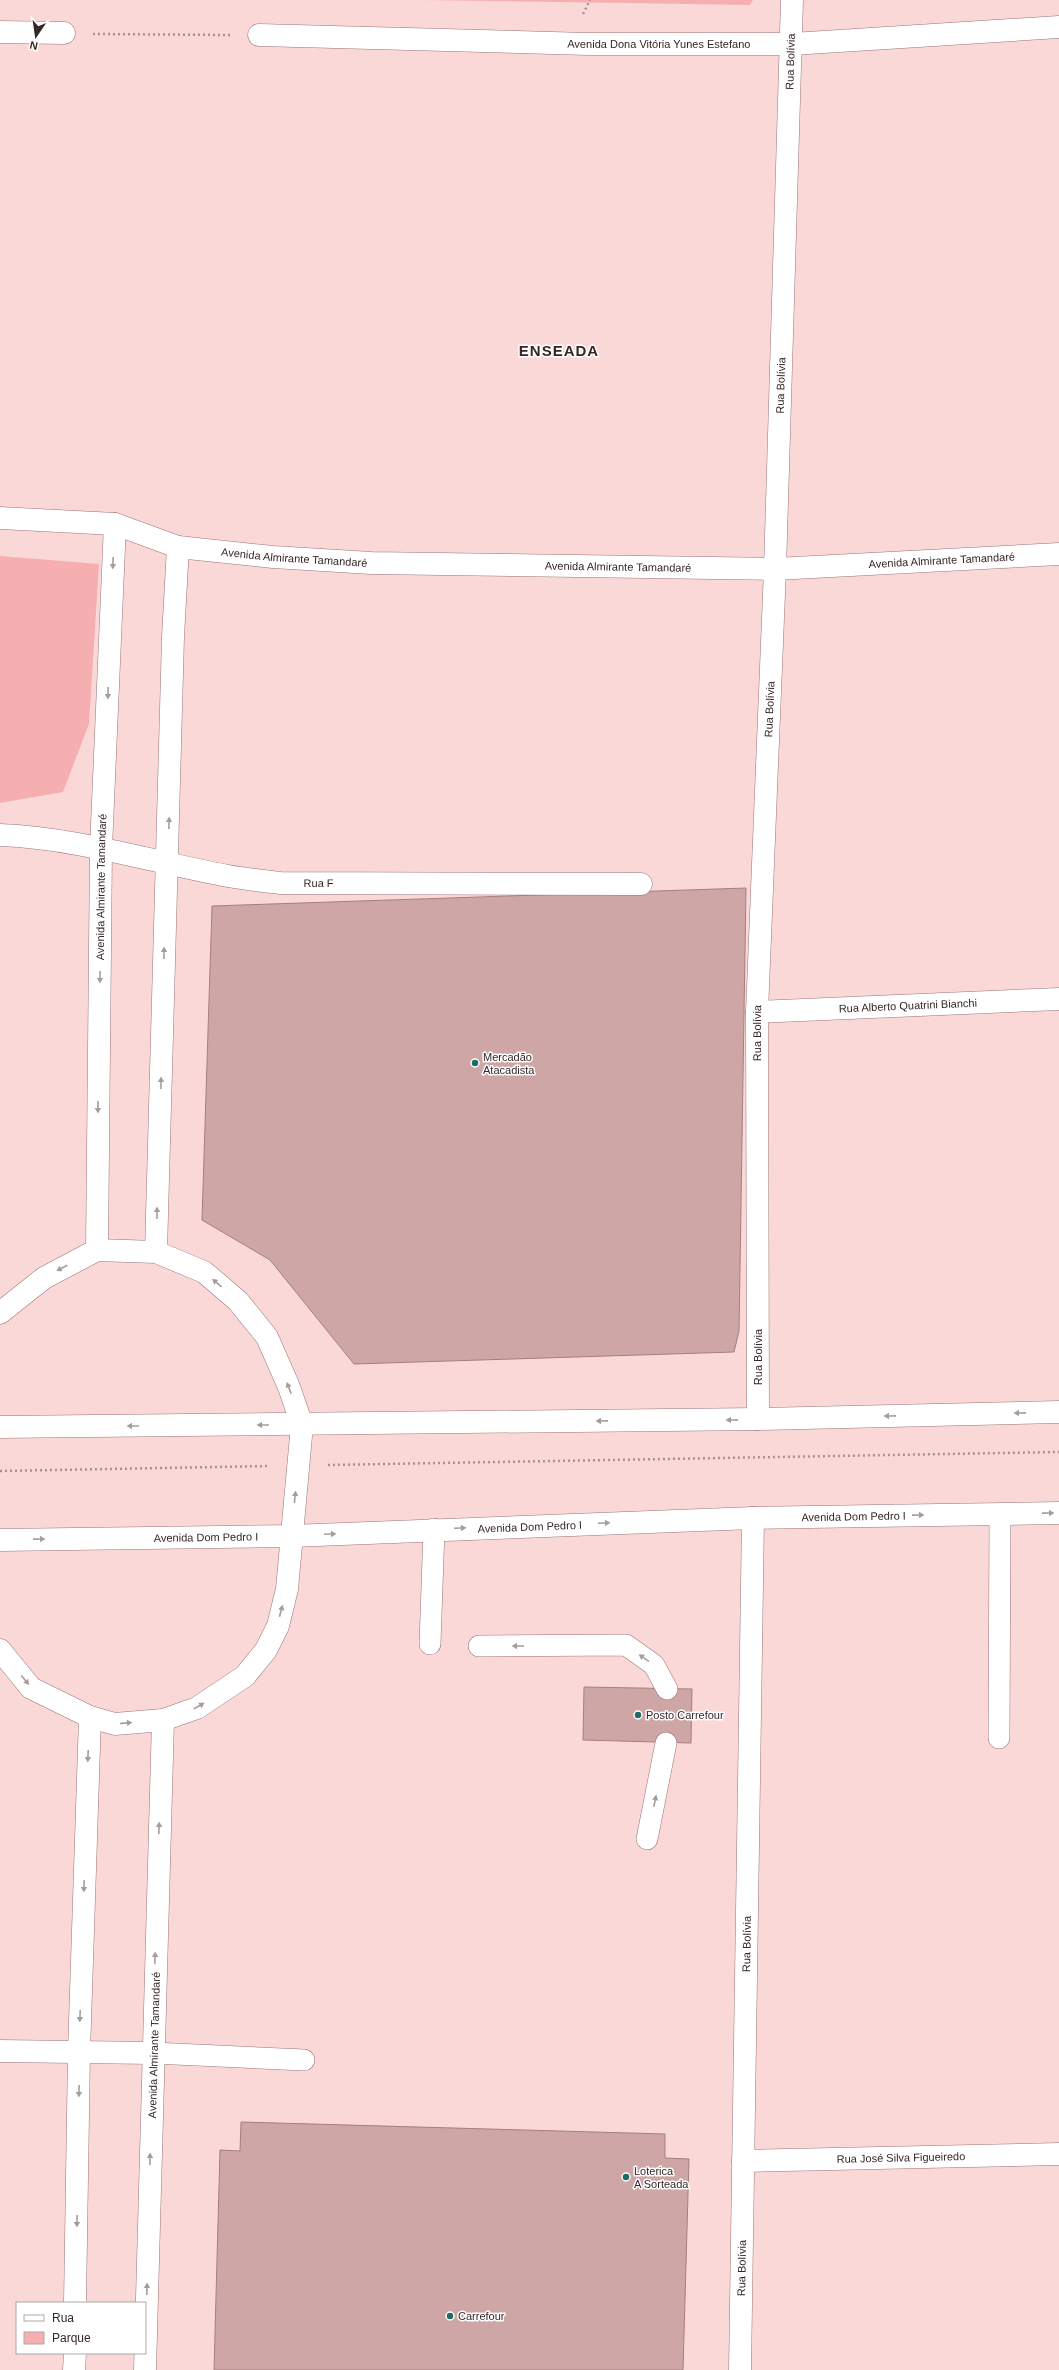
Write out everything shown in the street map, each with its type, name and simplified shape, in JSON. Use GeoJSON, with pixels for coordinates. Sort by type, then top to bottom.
{"type":"FeatureCollection","features":[{"type":"Feature","properties":{"kind":"street","name":"Rua Bolívia"},"geometry":{"type":"LineString","coordinates":[[758,1419],[758,1012],[775,569],[792,44],[792,0]]}},
{"type":"Feature","properties":{"kind":"street","name":"Avenida Dona Vitória Yunes Estefano"},"geometry":{"type":"LineString","coordinates":[[259,35],[588,44],[792,44],[1059,27]]}},
{"type":"Feature","properties":{"kind":"street"},"geometry":{"type":"LineString","coordinates":[[0,32],[64,33]]}},
{"type":"Feature","properties":{"kind":"street","name":"Avenida Almirante Tamandaré"},"geometry":{"type":"LineString","coordinates":[[0,518],[115,524],[178,547],[273,557],[372,563],[775,569],[1059,554]]}},
{"type":"Feature","properties":{"kind":"street","name":"Avenida Almirante Tamandaré"},"geometry":{"type":"LineString","coordinates":[[97,1250],[101,848],[115,524]]}},
{"type":"Feature","properties":{"kind":"street"},"geometry":{"type":"LineString","coordinates":[[156,1252],[168,862],[173,637],[178,547]]}},
{"type":"Feature","properties":{"kind":"street","name":"Rua F"},"geometry":{"type":"LineString","coordinates":[[0,835],[24,836],[101,848],[229,876],[280,883],[641,884]]}},
{"type":"Feature","properties":{"kind":"street","name":"Rua Alberto Quatrini Bianchi"},"geometry":{"type":"LineString","coordinates":[[758,1012],[1059,999]]}},
{"type":"Feature","properties":{"kind":"street"},"geometry":{"type":"LineString","coordinates":[[0,1313],[44,1278],[97,1250],[156,1252],[204,1272],[238,1301],[267,1337],[289,1387],[302,1425],[287,1590],[278,1626],[266,1650],[245,1676],[197,1708],[162,1720],[115,1724],[90,1717],[31,1688],[0,1650]]}},
{"type":"Feature","properties":{"kind":"street"},"geometry":{"type":"LineString","coordinates":[[0,1427],[758,1419],[1059,1412]]}},
{"type":"Feature","properties":{"kind":"street","name":"Avenida Dom Pedro I"},"geometry":{"type":"LineString","coordinates":[[0,1540],[291,1536],[434,1529],[753,1518],[1059,1513]]}},
{"type":"Feature","properties":{"kind":"street","name":"Rua Bolívia"},"geometry":{"type":"LineString","coordinates":[[740,2370],[753,1518]]}},
{"type":"Feature","properties":{"kind":"street"},"geometry":{"type":"LineString","coordinates":[[75,2302],[79,2052],[90,1717]]}},
{"type":"Feature","properties":{"kind":"street","name":"Avenida Almirante Tamandaré"},"geometry":{"type":"LineString","coordinates":[[146,2330],[162,1720]]}},
{"type":"Feature","properties":{"kind":"street"},"geometry":{"type":"LineString","coordinates":[[0,2051],[153,2053]]}},
{"type":"Feature","properties":{"kind":"street","name":"Rua José Silva Figueiredo"},"geometry":{"type":"LineString","coordinates":[[743,2161],[1059,2154]]}},
{"type":"Feature","properties":{"kind":"street"},"geometry":{"type":"LineString","coordinates":[[74,2370],[75,2354]]}},
{"type":"Feature","properties":{"kind":"street","name":"Avenida Almirante Tamandaré"},"geometry":{"type":"LineString","coordinates":[[145,2354],[145,2370]]}},
{"type":"Feature","properties":{"kind":"lane"},"geometry":{"type":"LineString","coordinates":[[999,1738],[1000,1514]]}},
{"type":"Feature","properties":{"kind":"lane"},"geometry":{"type":"LineString","coordinates":[[430,1644],[434,1529]]}},
{"type":"Feature","properties":{"kind":"lane"},"geometry":{"type":"LineString","coordinates":[[479,1646],[626,1646],[654,1665],[667,1688]]}},
{"type":"Feature","properties":{"kind":"lane"},"geometry":{"type":"LineString","coordinates":[[647,1839],[666,1742]]}},
{"type":"Feature","properties":{"kind":"lane"},"geometry":{"type":"LineString","coordinates":[[153,2053],[304,2060]]}},
{"type":"Feature","properties":{"kind":"path"},"geometry":{"type":"LineString","coordinates":[[64,33],[259,35]]}},
{"type":"Feature","properties":{"kind":"path"},"geometry":{"type":"LineString","coordinates":[[0,1471],[1059,1452]]}},
{"type":"Feature","properties":{"kind":"green space"},"geometry":{"type":"Polygon","coordinates":[[[421,0],[753,0],[750,5],[421,0]]]}},
{"type":"Feature","properties":{"kind":"green space"},"geometry":{"type":"Polygon","coordinates":[[[0,556],[99,564],[89,724],[63,792],[0,803],[0,556]]]}},
{"type":"Feature","properties":{"kind":"building","name":"Mercadão Atacadista"},"geometry":{"type":"Polygon","coordinates":[[[746,888],[739,1331],[734,1352],[354,1364],[270,1260],[202,1220],[212,906],[746,888]]]}},
{"type":"Feature","properties":{"kind":"building","name":"Posto Carrefour"},"geometry":{"type":"Polygon","coordinates":[[[584,1687],[692,1689],[691,1743],[583,1740],[584,1687]]]}},
{"type":"Feature","properties":{"kind":"building"},"geometry":{"type":"Polygon","coordinates":[[[241,2122],[665,2134],[665,2158],[689,2159],[683,2370],[214,2370],[220,2150],[240,2151],[241,2122]]]}},
{"type":"Feature","properties":{"kind":"place","name":"Mercadão Atacadista"},"geometry":{"type":"Point","coordinates":[475,1063]}},
{"type":"Feature","properties":{"kind":"place","name":"Posto Carrefour"},"geometry":{"type":"Point","coordinates":[638,1715]}},
{"type":"Feature","properties":{"kind":"place","name":"Loterica A Sorteada"},"geometry":{"type":"Point","coordinates":[626,2177]}},
{"type":"Feature","properties":{"kind":"place","name":"Carrefour"},"geometry":{"type":"Point","coordinates":[450,2316]}},
{"type":"Feature","properties":{"kind":"district","name":"ENSEADA"},"geometry":{"type":"Point","coordinates":[559,350]}}]}
